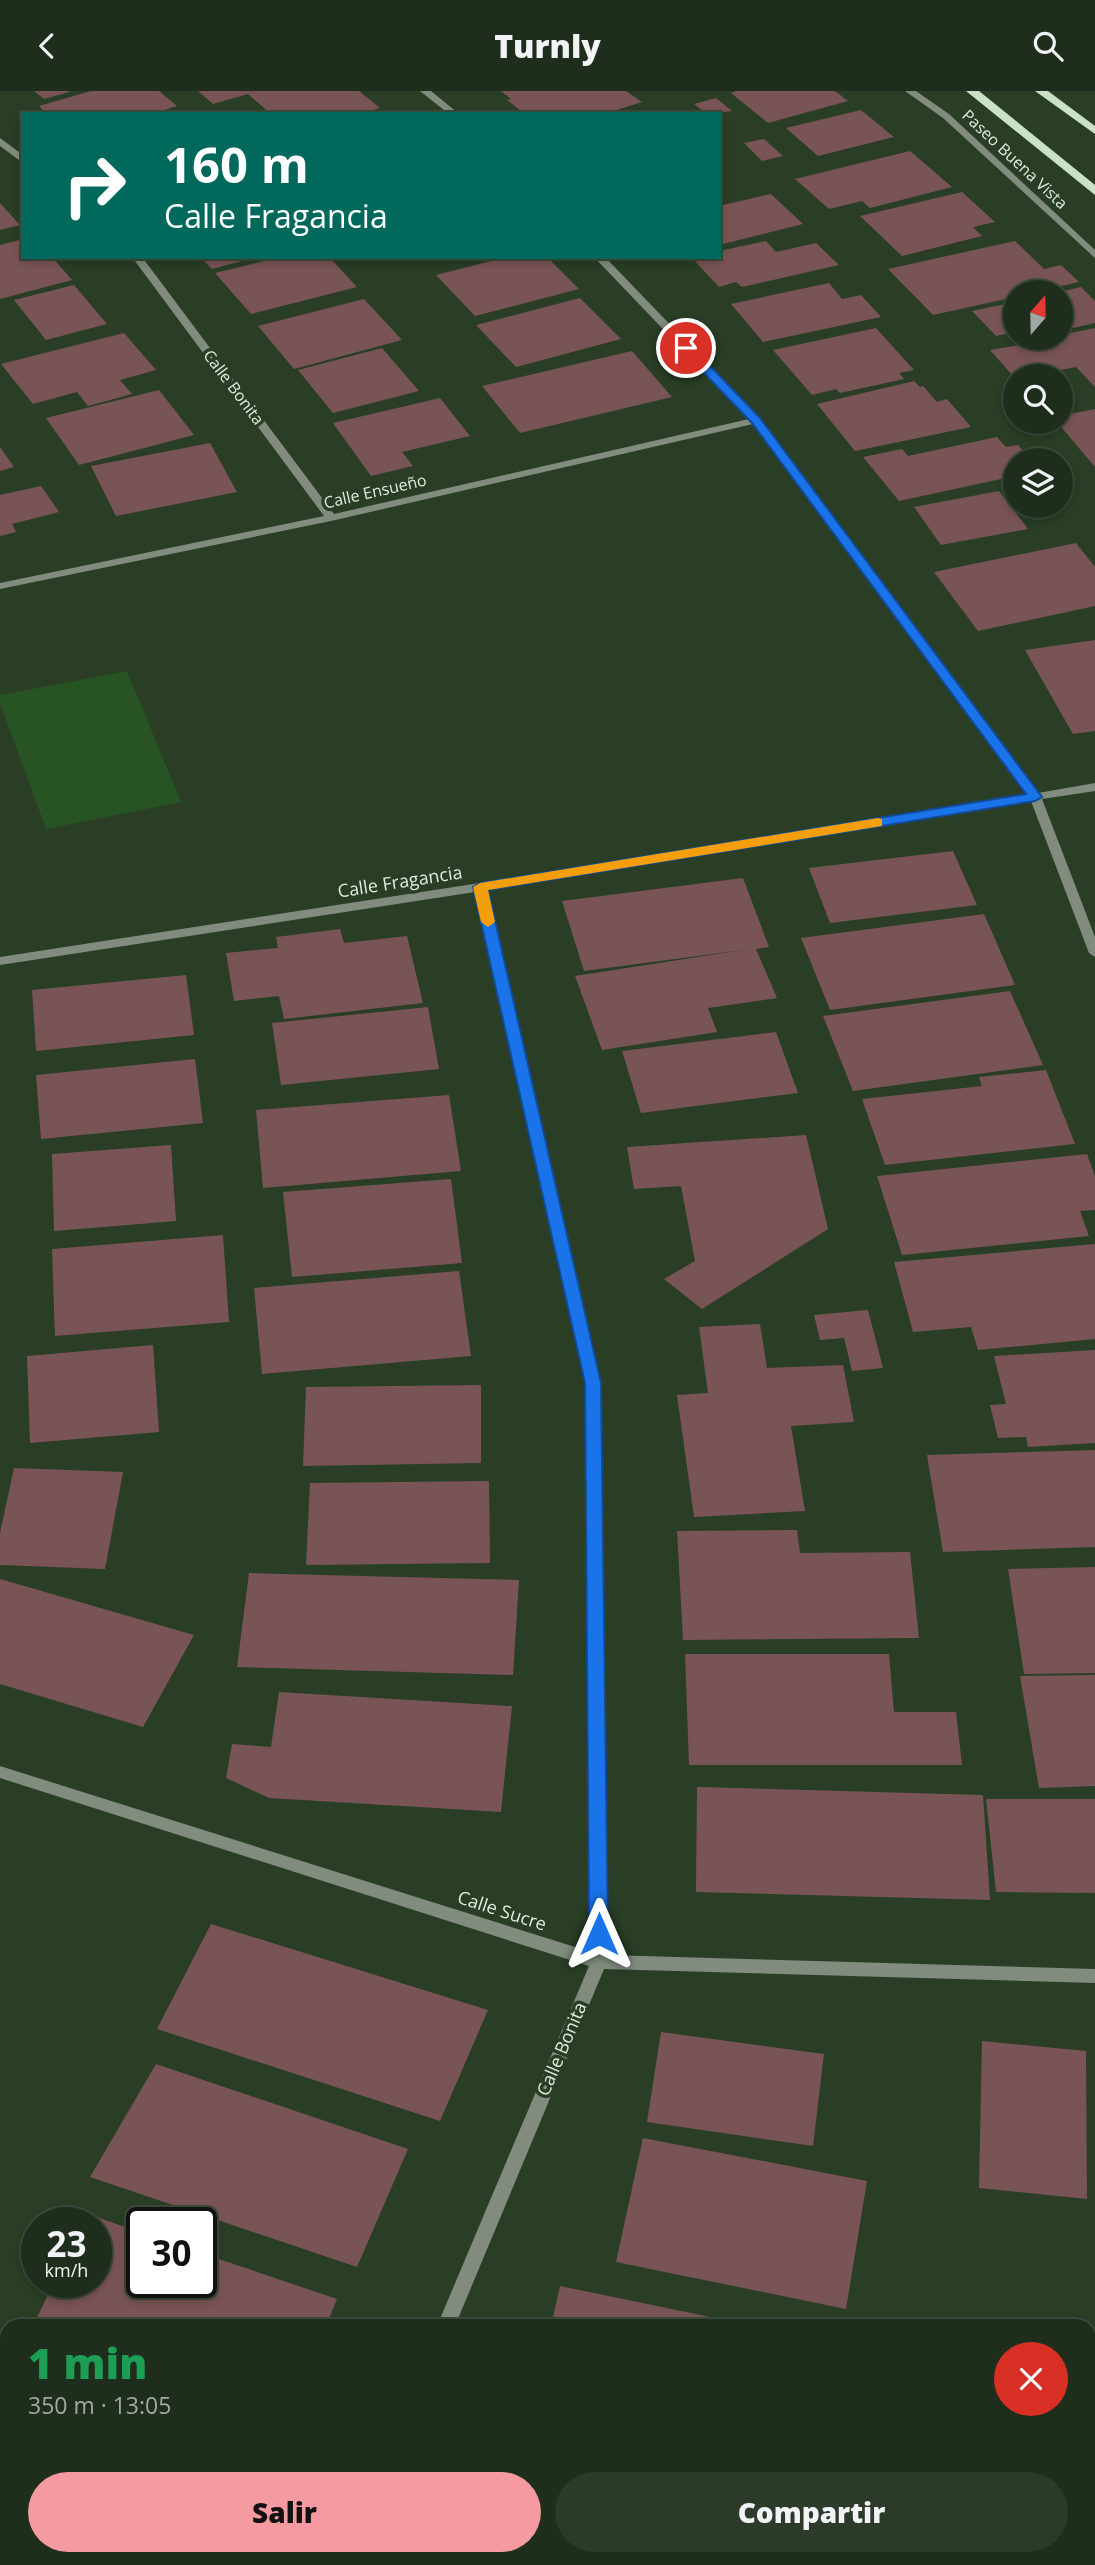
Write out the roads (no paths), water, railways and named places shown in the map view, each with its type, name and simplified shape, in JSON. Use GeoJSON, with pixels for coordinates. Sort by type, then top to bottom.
{"type":"FeatureCollection","features":[{"type":"Feature","properties":{"kind":"main road"},"geometry":{"type":"LineString","coordinates":[[972,91],[1095,191]]}},
{"type":"Feature","properties":{"kind":"main road"},"geometry":{"type":"LineString","coordinates":[[1041,91],[1095,131]]}},
{"type":"Feature","properties":{"kind":"street"},"geometry":{"type":"LineString","coordinates":[[425,91],[452,112]]}},
{"type":"Feature","properties":{"kind":"street","name":"Paseo Buena Vista"},"geometry":{"type":"LineString","coordinates":[[910,91],[946,116],[1095,255]]}},
{"type":"Feature","properties":{"kind":"street"},"geometry":{"type":"LineString","coordinates":[[0,141],[21,158]]}},
{"type":"Feature","properties":{"kind":"street","name":"Calle Bonita"},"geometry":{"type":"LineString","coordinates":[[138,259],[331,517]]}},
{"type":"Feature","properties":{"kind":"street"},"geometry":{"type":"LineString","coordinates":[[601,259],[756,420],[1035,797],[1095,953]]}},
{"type":"Feature","properties":{"kind":"street","name":"Calle Ensueño"},"geometry":{"type":"LineString","coordinates":[[0,586],[331,517],[756,420]]}},
{"type":"Feature","properties":{"kind":"street","name":"Calle Fragancia"},"geometry":{"type":"LineString","coordinates":[[0,961],[480,887],[1095,787]]}},
{"type":"Feature","properties":{"kind":"street","name":"Calle Bonita"},"geometry":{"type":"LineString","coordinates":[[449,2319],[599,1962],[593,1383],[480,887]]}},
{"type":"Feature","properties":{"kind":"street","name":"Calle Sucre"},"geometry":{"type":"LineString","coordinates":[[0,1772],[599,1962],[1095,1976]]}}]}
